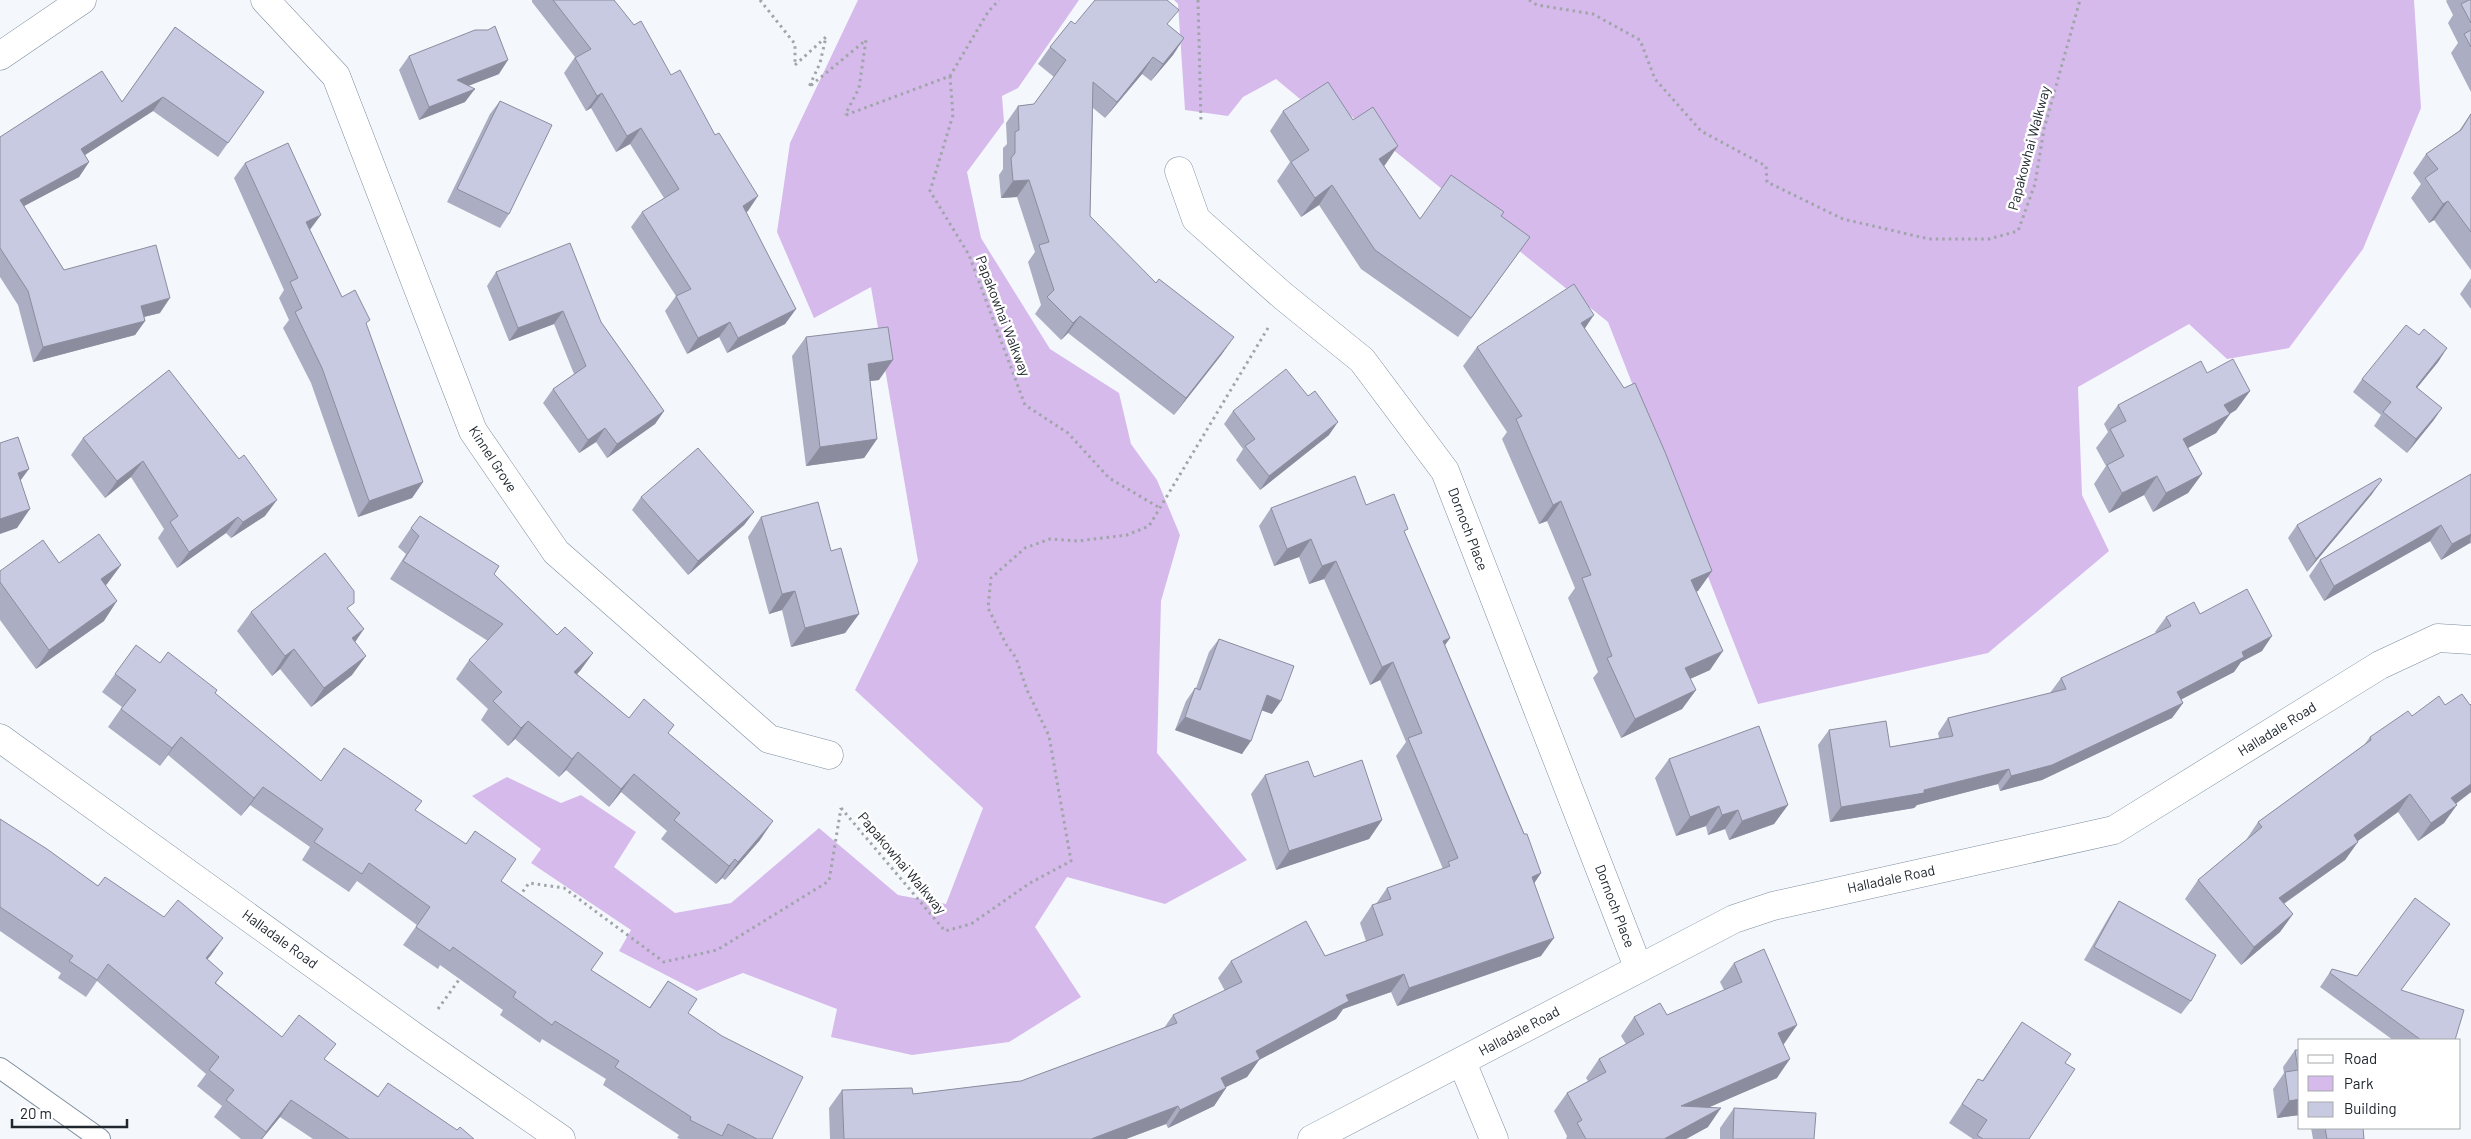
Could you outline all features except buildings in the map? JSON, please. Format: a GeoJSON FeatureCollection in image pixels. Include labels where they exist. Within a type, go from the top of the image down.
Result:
{"type":"FeatureCollection","features":[{"type":"Feature","properties":{"kind":"street"},"geometry":{"type":"LineString","coordinates":[[0,56],[82,0]]}},
{"type":"Feature","properties":{"kind":"street","name":"Kinnel Grove"},"geometry":{"type":"LineString","coordinates":[[265,0],[336,76],[473,431],[556,552],[768,739],[829,756]]}},
{"type":"Feature","properties":{"kind":"street","name":"Dornoch Place"},"geometry":{"type":"LineString","coordinates":[[1179,171],[1196,219],[1283,296],[1362,360],[1445,471],[1638,967]]}},
{"type":"Feature","properties":{"kind":"street","name":"Halladale Road"},"geometry":{"type":"LineString","coordinates":[[1312,1139],[1462,1062],[1638,967],[1734,919],[1773,906],[2114,830],[2380,665],[2438,638],[2471,640]]}},
{"type":"Feature","properties":{"kind":"street","name":"Halladale Road"},"geometry":{"type":"LineString","coordinates":[[0,738],[416,1038],[561,1139]]}},
{"type":"Feature","properties":{"kind":"street"},"geometry":{"type":"LineString","coordinates":[[1462,1062],[1494,1139]]}},
{"type":"Feature","properties":{"kind":"lane"},"geometry":{"type":"LineString","coordinates":[[0,1068],[100,1139]]}},
{"type":"Feature","properties":{"kind":"path"},"geometry":{"type":"LineString","coordinates":[[760,0],[795,44],[795,65],[826,37],[820,63],[809,87],[866,40],[859,88],[845,115],[950,76],[988,12],[999,0]]}},
{"type":"Feature","properties":{"kind":"path"},"geometry":{"type":"LineString","coordinates":[[1198,0],[1200,122]]}},
{"type":"Feature","properties":{"kind":"path","name":"Papakowhai Walkway"},"geometry":{"type":"LineString","coordinates":[[1529,0],[1537,5],[1593,14],[1640,40],[1655,80],[1701,130],[1766,166],[1767,182],[1843,219],[1929,238],[1989,238],[2018,231],[2035,184],[2044,129],[2080,0]]}},
{"type":"Feature","properties":{"kind":"path","name":"Papakowhai Walkway"},"geometry":{"type":"LineString","coordinates":[[950,76],[953,115],[930,191],[969,255],[1025,405],[1068,433],[1109,478],[1160,508]]}},
{"type":"Feature","properties":{"kind":"path","name":"Papakowhai Walkway"},"geometry":{"type":"LineString","coordinates":[[516,902],[529,883],[564,888],[664,962],[717,950],[829,881],[841,808],[945,930],[972,924],[1030,883],[1070,861],[1049,736],[1027,690],[1016,658],[1006,644],[988,608],[991,578],[1025,548],[1050,540],[1078,541],[1127,535],[1149,526],[1272,321]]}},
{"type":"Feature","properties":{"kind":"path"},"geometry":{"type":"LineString","coordinates":[[438,1009],[466,971]]}},
{"type":"Feature","properties":{"kind":"green space"},"geometry":{"type":"Polygon","coordinates":[[[858,0],[1079,0],[1018,88],[1002,96],[1004,122],[967,172],[981,238],[1050,349],[1119,393],[1131,444],[1157,480],[1180,535],[1161,601],[1157,753],[1247,860],[1165,904],[1067,877],[1035,927],[1081,997],[1009,1042],[912,1055],[831,1037],[837,1009],[743,973],[697,991],[619,951],[631,930],[531,863],[541,849],[472,796],[507,777],[561,803],[581,795],[636,832],[614,867],[675,913],[731,903],[819,828],[898,895],[946,904],[983,808],[855,690],[918,561],[871,287],[814,318],[777,232],[790,143],[858,0]]]}},
{"type":"Feature","properties":{"kind":"green space"},"geometry":{"type":"Polygon","coordinates":[[[1174,0],[2414,0],[2421,108],[2363,249],[2289,348],[2227,359],[2189,324],[2078,387],[2082,495],[2109,551],[1988,653],[1758,704],[1608,322],[1321,92],[1300,99],[1276,79],[1243,97],[1228,116],[1185,110],[1178,4],[1174,0]]]}}]}
